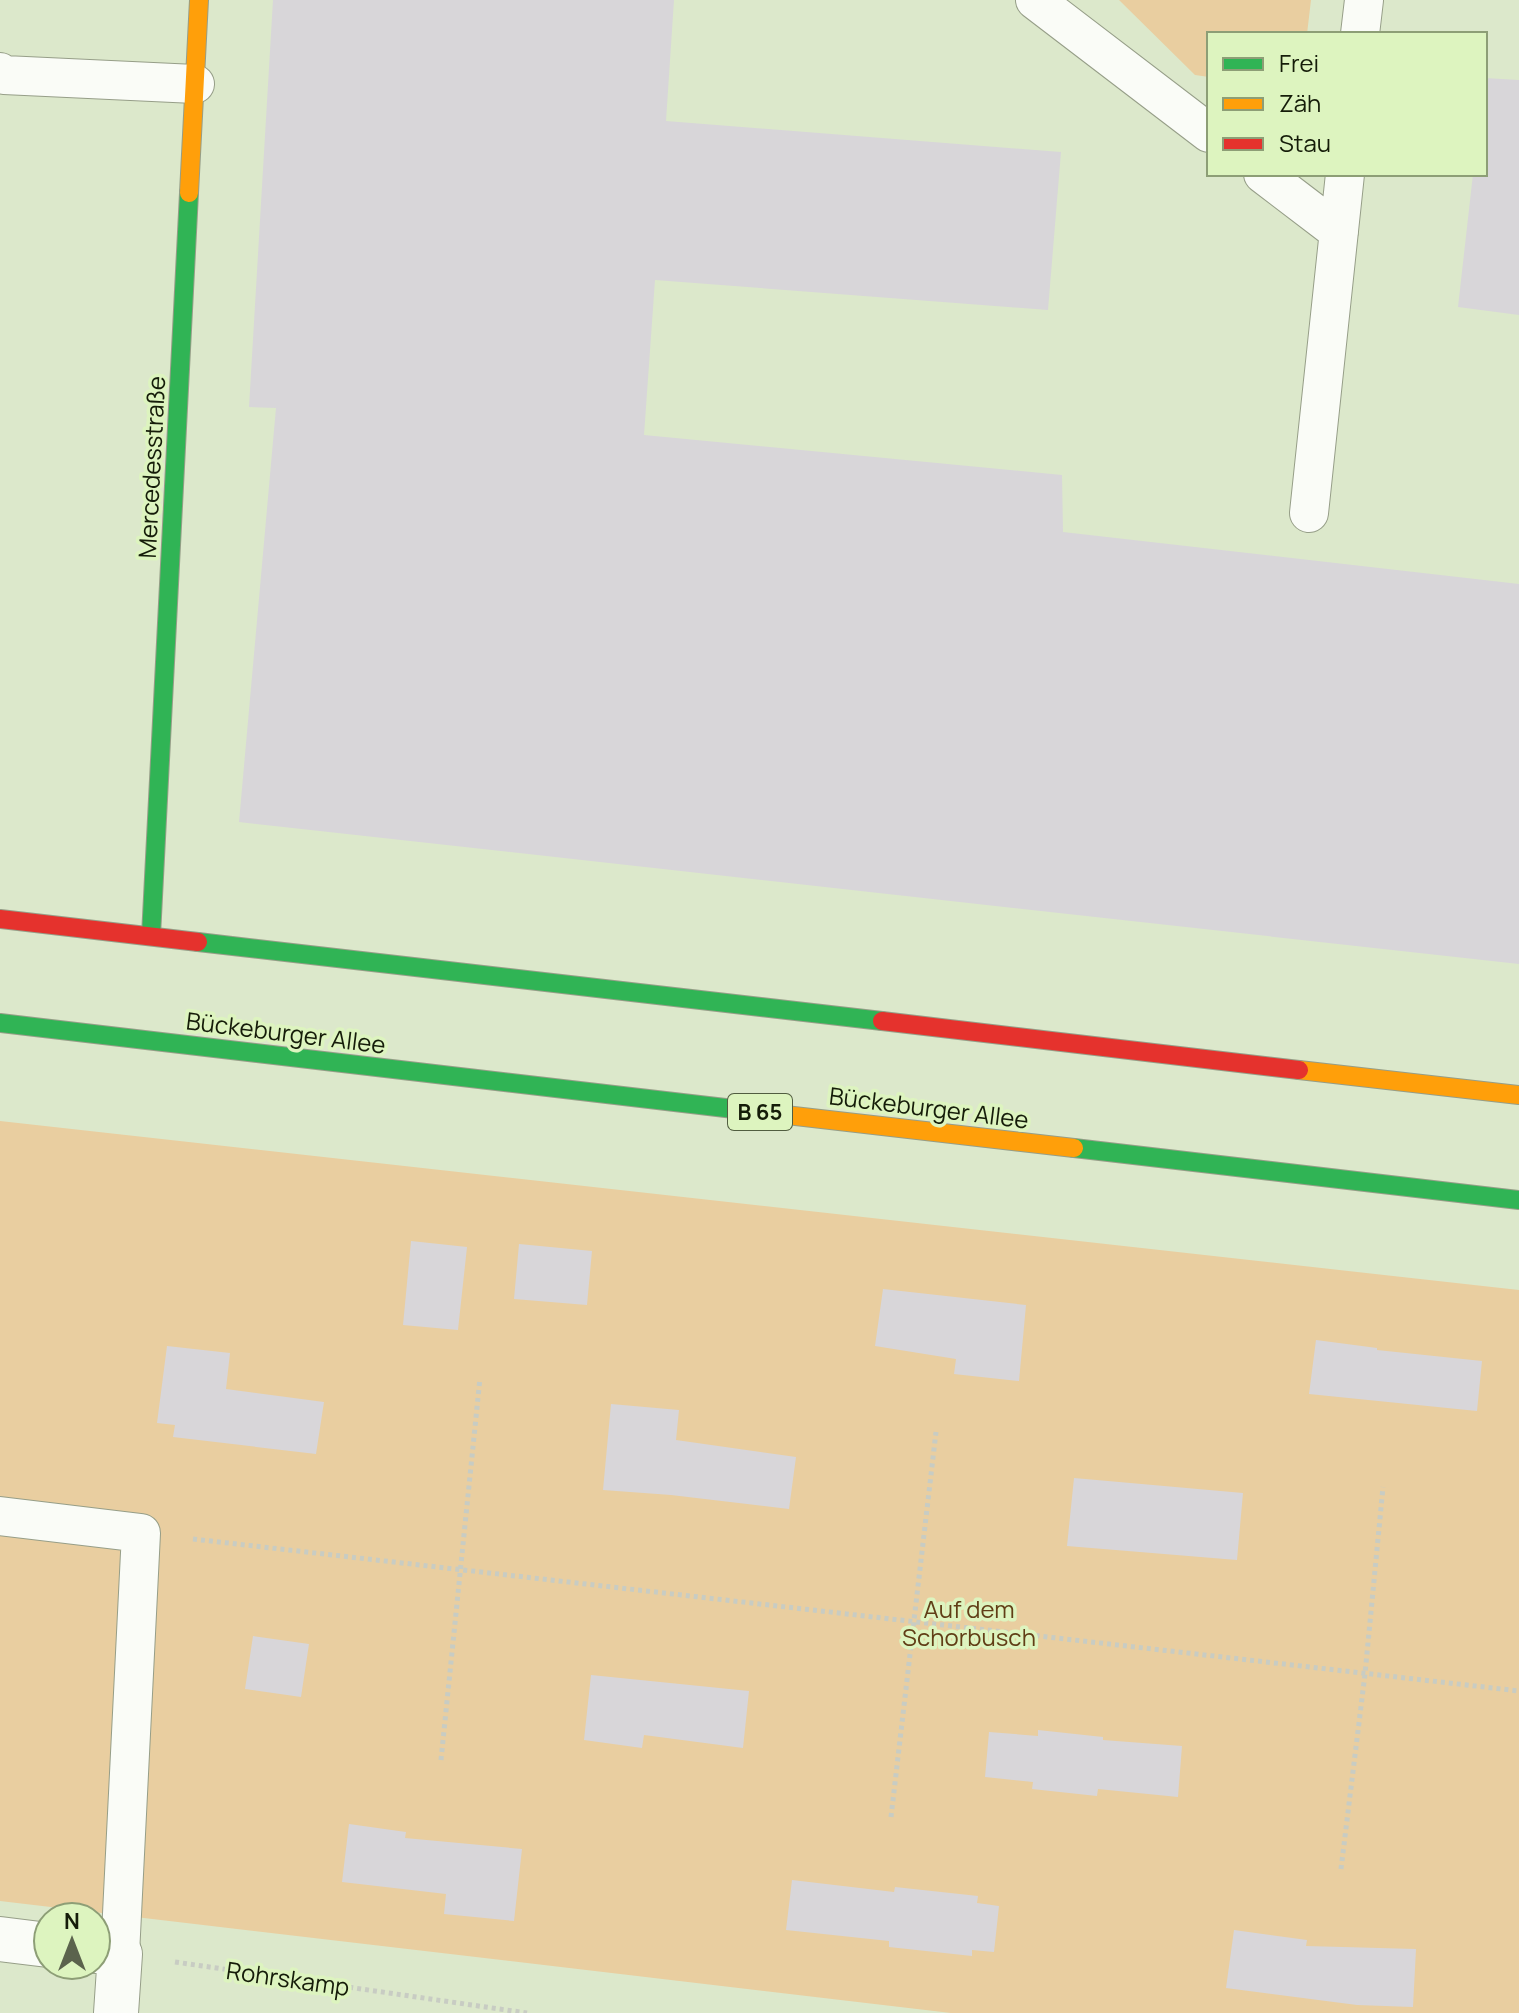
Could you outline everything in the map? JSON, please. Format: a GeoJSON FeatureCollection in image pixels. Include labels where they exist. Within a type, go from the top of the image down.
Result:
{"type":"FeatureCollection","features":[{"type":"Feature","properties":{"kind":"main road","name":"Mercedesstraße"},"geometry":{"type":"LineString","coordinates":[[151,936],[199,0]]}},
{"type":"Feature","properties":{"kind":"main road"},"geometry":{"type":"LineString","coordinates":[[0,919],[1519,1095]]}},
{"type":"Feature","properties":{"kind":"main road","name":"Bückeburger Allee"},"geometry":{"type":"LineString","coordinates":[[0,1023],[1519,1200]]}},
{"type":"Feature","properties":{"kind":"street"},"geometry":{"type":"LineString","coordinates":[[0,1939],[32,1943]]}},
{"type":"Feature","properties":{"kind":"street"},"geometry":{"type":"LineString","coordinates":[[112,1981],[116,2013]]}},
{"type":"Feature","properties":{"kind":"lane"},"geometry":{"type":"LineString","coordinates":[[1035,0],[1207,131]]}},
{"type":"Feature","properties":{"kind":"lane"},"geometry":{"type":"LineString","coordinates":[[1360,32],[1364,0]]}},
{"type":"Feature","properties":{"kind":"lane"},"geometry":{"type":"LineString","coordinates":[[0,72],[4,75],[195,84]]}},
{"type":"Feature","properties":{"kind":"lane"},"geometry":{"type":"LineString","coordinates":[[1266,176],[1339,232]]}},
{"type":"Feature","properties":{"kind":"lane"},"geometry":{"type":"LineString","coordinates":[[1309,513],[1345,176]]}},
{"type":"Feature","properties":{"kind":"lane"},"geometry":{"type":"LineString","coordinates":[[0,1516],[141,1533],[112,1901]]}},
{"type":"Feature","properties":{"kind":"path"},"geometry":{"type":"LineString","coordinates":[[441,1760],[480,1378]]}},
{"type":"Feature","properties":{"kind":"path"},"geometry":{"type":"LineString","coordinates":[[891,1817],[936,1432]]}},
{"type":"Feature","properties":{"kind":"path"},"geometry":{"type":"LineString","coordinates":[[1341,1869],[1365,1674],[1383,1487]]}},
{"type":"Feature","properties":{"kind":"path"},"geometry":{"type":"LineString","coordinates":[[141,1533],[1519,1691]]}},
{"type":"Feature","properties":{"kind":"path","name":"Rohrskamp"},"geometry":{"type":"LineString","coordinates":[[112,1953],[527,2013]]}},
{"type":"Feature","properties":{"kind":"green space"},"geometry":{"type":"Polygon","coordinates":[[[1119,0],[1311,0],[1307,32],[1207,32],[1207,77],[1195,75],[1119,0]]]}},
{"type":"Feature","properties":{"kind":"green space","name":"Auf dem Schorbusch"},"geometry":{"type":"Polygon","coordinates":[[[0,1121],[1519,1290],[1519,2013],[951,2013],[112,1914],[112,1901],[32,1901],[32,1905],[0,1901],[0,1121]]]}},
{"type":"Feature","properties":{"kind":"building"},"geometry":{"type":"Polygon","coordinates":[[[273,0],[674,0],[666,121],[1061,152],[1048,310],[655,280],[644,435],[1062,475],[1063,532],[1519,584],[1519,964],[239,822],[276,408],[249,407],[273,0]]]}},
{"type":"Feature","properties":{"kind":"building"},"geometry":{"type":"Polygon","coordinates":[[[1487,78],[1519,80],[1519,315],[1458,307],[1473,176],[1487,176],[1487,78]]]}},
{"type":"Feature","properties":{"kind":"building"},"geometry":{"type":"Polygon","coordinates":[[[411,1241],[467,1247],[458,1330],[403,1325],[411,1241]]]}},
{"type":"Feature","properties":{"kind":"building"},"geometry":{"type":"Polygon","coordinates":[[[519,1244],[592,1251],[587,1305],[514,1299],[519,1244]]]}},
{"type":"Feature","properties":{"kind":"building"},"geometry":{"type":"Polygon","coordinates":[[[883,1289],[1026,1305],[1019,1381],[954,1374],[956,1359],[875,1346],[883,1289]]]}},
{"type":"Feature","properties":{"kind":"building"},"geometry":{"type":"Polygon","coordinates":[[[1316,1340],[1482,1361],[1477,1411],[1309,1394],[1316,1340]]]}},
{"type":"Feature","properties":{"kind":"building"},"geometry":{"type":"Polygon","coordinates":[[[167,1346],[230,1353],[226,1389],[324,1402],[316,1454],[173,1437],[175,1425],[157,1423],[167,1346]]]}},
{"type":"Feature","properties":{"kind":"building"},"geometry":{"type":"Polygon","coordinates":[[[611,1404],[679,1410],[676,1440],[796,1457],[789,1509],[603,1490],[611,1404]]]}},
{"type":"Feature","properties":{"kind":"building"},"geometry":{"type":"Polygon","coordinates":[[[1074,1478],[1243,1493],[1237,1560],[1067,1546],[1074,1478]]]}},
{"type":"Feature","properties":{"kind":"building"},"geometry":{"type":"Polygon","coordinates":[[[253,1636],[309,1644],[301,1697],[245,1689],[253,1636]]]}},
{"type":"Feature","properties":{"kind":"building"},"geometry":{"type":"Polygon","coordinates":[[[591,1675],[749,1691],[743,1748],[644,1735],[642,1748],[584,1740],[591,1675]]]}},
{"type":"Feature","properties":{"kind":"building"},"geometry":{"type":"Polygon","coordinates":[[[1038,1730],[1103,1737],[1103,1740],[1182,1746],[1178,1797],[1098,1789],[1097,1796],[1032,1789],[1033,1782],[985,1777],[989,1732],[1038,1736],[1038,1730]]]}},
{"type":"Feature","properties":{"kind":"building"},"geometry":{"type":"Polygon","coordinates":[[[349,1824],[406,1832],[405,1838],[522,1849],[514,1921],[444,1914],[446,1894],[342,1882],[349,1824]]]}},
{"type":"Feature","properties":{"kind":"building"},"geometry":{"type":"Polygon","coordinates":[[[792,1880],[894,1892],[895,1887],[978,1896],[977,1903],[999,1906],[994,1952],[972,1950],[972,1956],[889,1947],[889,1941],[786,1930],[792,1880]]]}},
{"type":"Feature","properties":{"kind":"building"},"geometry":{"type":"Polygon","coordinates":[[[1234,1930],[1307,1940],[1306,1946],[1416,1949],[1413,2007],[1357,2005],[1226,1988],[1234,1930]]]}},
{"type":"Feature","properties":{"kind":"traffic: fast"},"geometry":{"type":"LineString","coordinates":[[151,936],[189,193]]}},
{"type":"Feature","properties":{"kind":"traffic: fast"},"geometry":{"type":"LineString","coordinates":[[198,942],[882,1021]]}},
{"type":"Feature","properties":{"kind":"traffic: fast"},"geometry":{"type":"LineString","coordinates":[[0,1023],[751,1111]]}},
{"type":"Feature","properties":{"kind":"traffic: fast"},"geometry":{"type":"LineString","coordinates":[[1074,1148],[1519,1200]]}},
{"type":"Feature","properties":{"kind":"traffic: slow"},"geometry":{"type":"LineString","coordinates":[[189,193],[199,0]]}},
{"type":"Feature","properties":{"kind":"traffic: slow"},"geometry":{"type":"LineString","coordinates":[[1299,1070],[1519,1095]]}},
{"type":"Feature","properties":{"kind":"traffic: slow"},"geometry":{"type":"LineString","coordinates":[[751,1111],[1074,1148]]}},
{"type":"Feature","properties":{"kind":"traffic: jam"},"geometry":{"type":"LineString","coordinates":[[0,919],[198,942]]}},
{"type":"Feature","properties":{"kind":"traffic: jam"},"geometry":{"type":"LineString","coordinates":[[882,1021],[1299,1070]]}}]}
